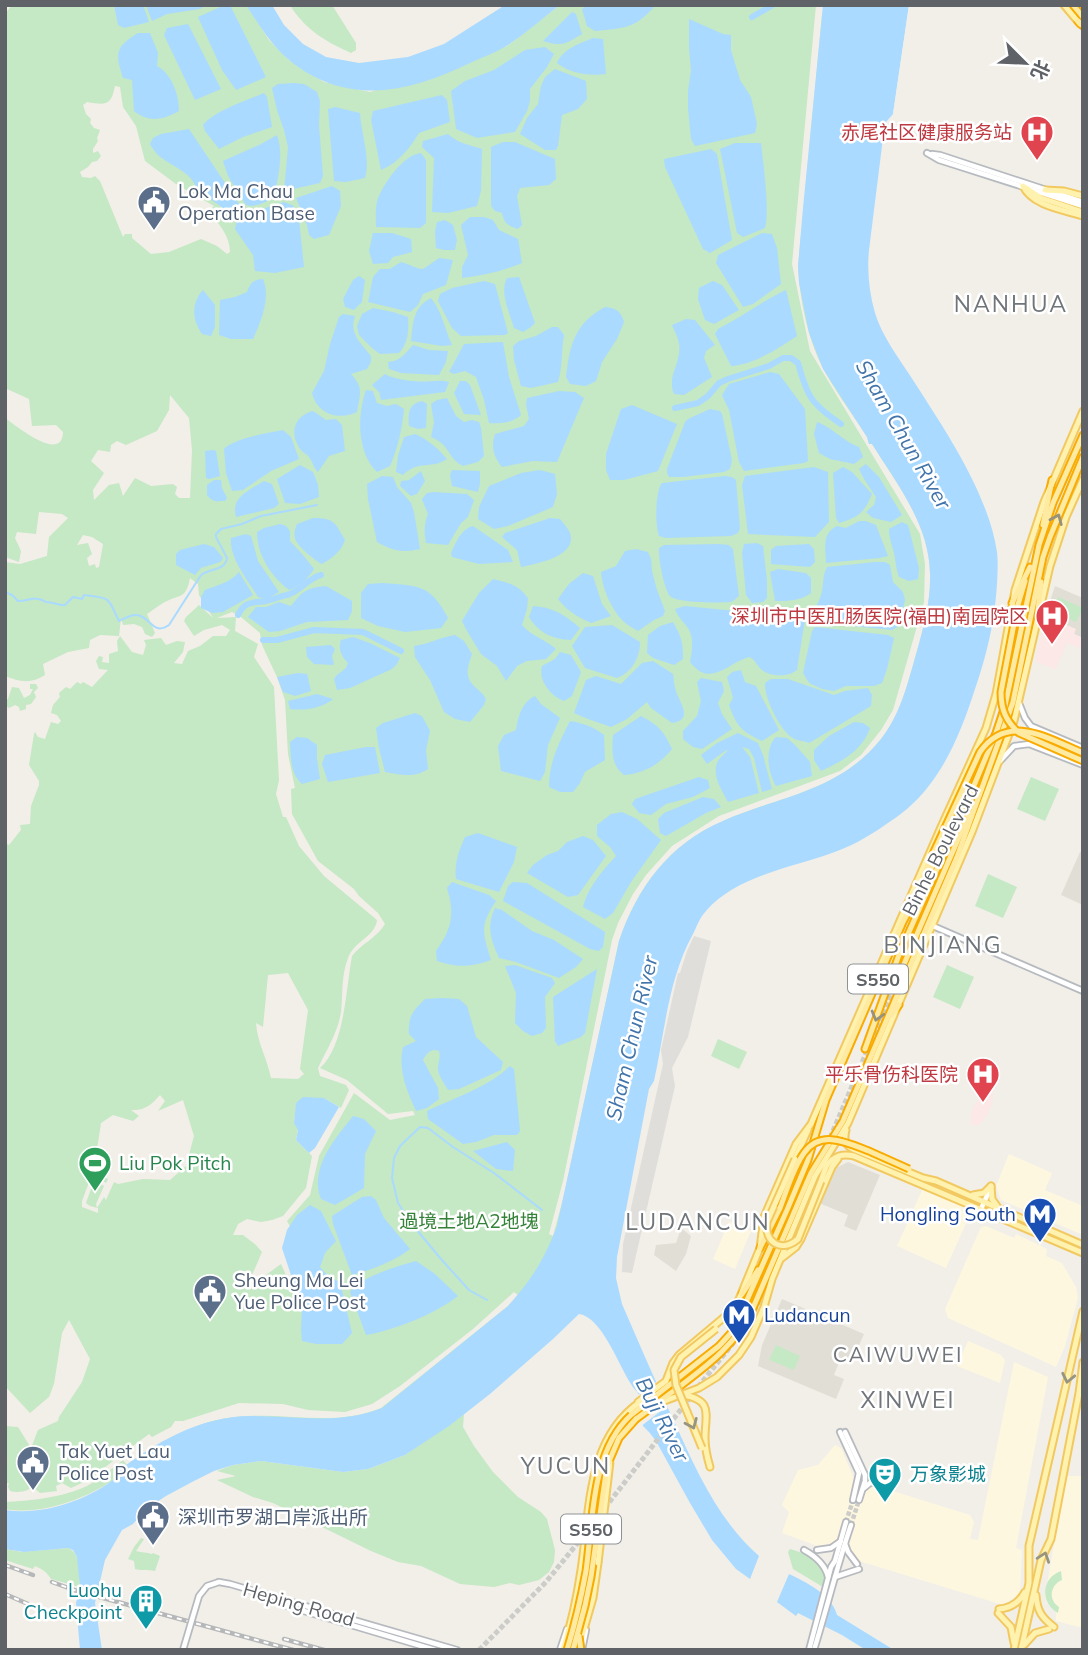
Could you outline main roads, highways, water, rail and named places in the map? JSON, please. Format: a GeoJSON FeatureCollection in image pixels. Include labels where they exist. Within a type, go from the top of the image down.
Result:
{"type":"FeatureCollection","features":[{"type":"Feature","properties":{"kind":"highway"},"geometry":{"type":"LineString","coordinates":[[1073,5],[1082,23]]}},
{"type":"Feature","properties":{"kind":"highway","name":"Binhe Boulevard"},"geometry":{"type":"LineString","coordinates":[[669,1388],[711,1354],[731,1333],[744,1308],[808,1160],[826,1100],[903,922],[955,817],[970,795],[1000,723],[1039,545],[1083,435]]}},
{"type":"Feature","properties":{"kind":"highway","name":"Binhe Boulevard"},"geometry":{"type":"LineString","coordinates":[[669,1388],[718,1357],[742,1329],[811,1173],[843,1121],[957,857],[1004,730],[1013,702],[1043,557],[1083,457]]}},
{"type":"Feature","properties":{"kind":"highway"},"geometry":{"type":"LineString","coordinates":[[1039,545],[1052,480]]}},
{"type":"Feature","properties":{"kind":"highway"},"geometry":{"type":"LineString","coordinates":[[1036,555],[1014,605],[1001,703],[1009,723],[1019,733],[1083,763]]}},
{"type":"Feature","properties":{"kind":"highway"},"geometry":{"type":"LineString","coordinates":[[1038,610],[1043,557]]}},
{"type":"Feature","properties":{"kind":"highway"},"geometry":{"type":"LineString","coordinates":[[903,922],[984,746],[1005,732],[1026,731],[1083,751]]}},
{"type":"Feature","properties":{"kind":"highway"},"geometry":{"type":"LineString","coordinates":[[898,978],[982,788]]}},
{"type":"Feature","properties":{"kind":"highway"},"geometry":{"type":"LineString","coordinates":[[865,1049],[900,952],[970,795]]}},
{"type":"Feature","properties":{"kind":"highway"},"geometry":{"type":"LineString","coordinates":[[919,958],[923,936]]}},
{"type":"Feature","properties":{"kind":"highway"},"geometry":{"type":"LineString","coordinates":[[886,1023],[899,1005]]}},
{"type":"Feature","properties":{"kind":"highway"},"geometry":{"type":"LineString","coordinates":[[767,1254],[779,1208],[802,1156],[811,1145],[833,1139],[846,1142],[909,1169]]}},
{"type":"Feature","properties":{"kind":"highway"},"geometry":{"type":"LineString","coordinates":[[760,1248],[775,1219]]}},
{"type":"Feature","properties":{"kind":"highway"},"geometry":{"type":"LineString","coordinates":[[742,1294],[764,1262]]}},
{"type":"Feature","properties":{"kind":"highway","name":"S550"},"geometry":{"type":"LineString","coordinates":[[566,1650],[581,1621],[591,1577],[605,1475],[613,1449],[634,1417],[658,1403],[669,1388]]}},
{"type":"Feature","properties":{"kind":"highway","name":"S550"},"geometry":{"type":"LineString","coordinates":[[566,1650],[582,1596],[601,1463],[614,1435],[669,1388]]}},
{"type":"Feature","properties":{"kind":"highway"},"geometry":{"type":"LineString","coordinates":[[581,1621],[581,1650]]}},
{"type":"Feature","properties":{"kind":"main road"},"geometry":{"type":"LineString","coordinates":[[1064,5],[1082,23]]}},
{"type":"Feature","properties":{"kind":"main road"},"geometry":{"type":"LineString","coordinates":[[927,153],[940,155],[1083,204],[1072,203],[939,160],[927,153]]}},
{"type":"Feature","properties":{"kind":"main road"},"geometry":{"type":"LineString","coordinates":[[1023,186],[1041,198],[1083,214]]}},
{"type":"Feature","properties":{"kind":"main road"},"geometry":{"type":"LineString","coordinates":[[1045,190],[1083,196]]}},
{"type":"Feature","properties":{"kind":"main road"},"geometry":{"type":"LineString","coordinates":[[838,1139],[798,1239],[786,1245],[774,1242],[767,1233],[767,1222],[986,728],[996,694],[1014,605],[1044,502],[1083,411]]}},
{"type":"Feature","properties":{"kind":"main road"},"geometry":{"type":"LineString","coordinates":[[936,1181],[849,1147],[844,1136],[961,860],[1014,721],[1038,610],[1056,544],[1083,479]]}},
{"type":"Feature","properties":{"kind":"main road"},"geometry":{"type":"LineString","coordinates":[[1019,703],[1028,722],[1083,751]]}},
{"type":"Feature","properties":{"kind":"main road"},"geometry":{"type":"LineString","coordinates":[[1034,745],[1029,741],[1028,735],[1039,730]]}},
{"type":"Feature","properties":{"kind":"main road"},"geometry":{"type":"LineString","coordinates":[[997,766],[1014,746],[1024,744],[1034,745],[1083,763]]}},
{"type":"Feature","properties":{"kind":"main road"},"geometry":{"type":"LineString","coordinates":[[933,926],[1083,991]]}},
{"type":"Feature","properties":{"kind":"main road"},"geometry":{"type":"LineString","coordinates":[[566,1650],[597,1462],[604,1445],[616,1425],[638,1402],[669,1388],[699,1388],[725,1371],[739,1355],[751,1337],[764,1307],[815,1176],[848,1123]]}},
{"type":"Feature","properties":{"kind":"main road"},"geometry":{"type":"LineString","coordinates":[[669,1388],[682,1395],[701,1401],[705,1407],[708,1417],[705,1444],[709,1467],[702,1448],[676,1385],[674,1370],[681,1357],[732,1314],[760,1248],[764,1217],[796,1144],[811,1124]]}},
{"type":"Feature","properties":{"kind":"main road"},"geometry":{"type":"LineString","coordinates":[[796,1144],[803,1141]]}},
{"type":"Feature","properties":{"kind":"main road"},"geometry":{"type":"LineString","coordinates":[[779,1264],[802,1239],[832,1167],[845,1155]]}},
{"type":"Feature","properties":{"kind":"main road"},"geometry":{"type":"LineString","coordinates":[[826,1166],[837,1156],[856,1156],[1083,1254]]}},
{"type":"Feature","properties":{"kind":"main road"},"geometry":{"type":"LineString","coordinates":[[909,1169],[1083,1245]]}},
{"type":"Feature","properties":{"kind":"main road"},"geometry":{"type":"LineString","coordinates":[[970,1195],[981,1194],[991,1186]]}},
{"type":"Feature","properties":{"kind":"main road"},"geometry":{"type":"LineString","coordinates":[[981,1209],[991,1186]]}},
{"type":"Feature","properties":{"kind":"main road"},"geometry":{"type":"LineString","coordinates":[[991,1186],[992,1199],[998,1207]]}},
{"type":"Feature","properties":{"kind":"main road"},"geometry":{"type":"LineString","coordinates":[[669,1388],[675,1360],[679,1355],[729,1314],[737,1304]]}},
{"type":"Feature","properties":{"kind":"main road"},"geometry":{"type":"LineString","coordinates":[[1018,1648],[1029,1583],[1030,1546],[1083,1311]]}},
{"type":"Feature","properties":{"kind":"main road"},"geometry":{"type":"LineString","coordinates":[[1018,1648],[1041,1560],[1051,1539],[1083,1362]]}},
{"type":"Feature","properties":{"kind":"main road"},"geometry":{"type":"LineString","coordinates":[[843,1432],[864,1473],[865,1479],[858,1498],[859,1472],[843,1432]]}},
{"type":"Feature","properties":{"kind":"main road"},"geometry":{"type":"LineString","coordinates":[[581,1650],[595,1585],[613,1449]]}},
{"type":"Feature","properties":{"kind":"main road"},"geometry":{"type":"LineString","coordinates":[[858,1498],[866,1485],[877,1483]]}},
{"type":"Feature","properties":{"kind":"main road"},"geometry":{"type":"LineString","coordinates":[[809,1650],[849,1523]]}},
{"type":"Feature","properties":{"kind":"main road"},"geometry":{"type":"LineString","coordinates":[[817,1550],[833,1548],[843,1542]]}},
{"type":"Feature","properties":{"kind":"main road"},"geometry":{"type":"LineString","coordinates":[[831,1578],[858,1567],[843,1542]]}},
{"type":"Feature","properties":{"kind":"main road"},"geometry":{"type":"LineString","coordinates":[[804,1550],[818,1560],[831,1578]]}},
{"type":"Feature","properties":{"kind":"main road","name":"Heping Road"},"geometry":{"type":"LineString","coordinates":[[183,1650],[195,1606],[203,1589],[219,1582],[457,1650]]}},
{"type":"Feature","properties":{"kind":"main road"},"geometry":{"type":"LineString","coordinates":[[1018,1648],[1010,1627],[998,1611],[1017,1602],[1029,1583]]}},
{"type":"Feature","properties":{"kind":"main road"},"geometry":{"type":"LineString","coordinates":[[1018,1648],[1035,1633],[1052,1628],[1040,1615],[1035,1590]]}},
{"type":"Feature","properties":{"kind":"main road","name":"Heping Road"},"geometry":{"type":"LineString","coordinates":[[280,1604],[435,1650]]}},
{"type":"Feature","properties":{"kind":"main road"},"geometry":{"type":"LineString","coordinates":[[581,1650],[589,1613]]}},
{"type":"Feature","properties":{"kind":"main road"},"geometry":{"type":"LineString","coordinates":[[566,1650],[569,1625]]}},
{"type":"Feature","properties":{"kind":"main road"},"geometry":{"type":"LineString","coordinates":[[814,1650],[818,1625]]}},
{"type":"Feature","properties":{"kind":"main road"},"geometry":{"type":"LineString","coordinates":[[568,1634],[571,1630],[576,1630],[582,1638]]}},
{"type":"Feature","properties":{"kind":"water"},"geometry":{"type":"Polygon","coordinates":[[[114,5],[143,5],[149,22],[124,28],[118,25],[114,5]]]}},
{"type":"Feature","properties":{"kind":"water"},"geometry":{"type":"Polygon","coordinates":[[[146,5],[206,5],[200,9],[167,14],[152,21],[146,5]]]}},
{"type":"Feature","properties":{"kind":"water"},"geometry":{"type":"Polygon","coordinates":[[[230,5],[266,77],[236,90],[222,70],[198,17],[230,5]]]}},
{"type":"Feature","properties":{"kind":"water"},"geometry":{"type":"Polygon","coordinates":[[[246,5],[272,5],[284,25],[303,44],[326,57],[359,63],[408,57],[444,44],[505,5],[560,5],[504,48],[447,73],[401,88],[355,90],[333,85],[311,75],[289,60],[266,34],[246,5]]]}},
{"type":"Feature","properties":{"kind":"water"},"geometry":{"type":"Polygon","coordinates":[[[588,5],[655,6],[641,19],[628,26],[595,31],[587,26],[582,9],[588,5]]]}},
{"type":"Feature","properties":{"kind":"water"},"geometry":{"type":"Polygon","coordinates":[[[823,5],[909,5],[893,114],[886,122],[884,130],[869,250],[870,289],[875,313],[886,338],[950,439],[974,483],[992,529],[997,552],[997,576],[991,629],[969,708],[956,740],[930,784],[904,811],[859,841],[829,854],[763,875],[718,899],[704,913],[685,951],[668,1006],[654,1081],[649,1089],[617,1257],[616,1278],[622,1304],[700,1476],[732,1527],[759,1556],[750,1579],[736,1569],[712,1540],[656,1441],[643,1426],[638,1393],[609,1343],[595,1324],[579,1314],[490,1394],[405,1455],[368,1469],[343,1472],[261,1461],[233,1465],[192,1482],[146,1509],[133,1524],[122,1530],[105,1560],[95,1603],[102,1650],[80,1650],[76,1603],[80,1587],[77,1557],[73,1550],[68,1548],[24,1552],[5,1549],[5,1510],[35,1511],[80,1499],[106,1485],[118,1476],[116,1473],[163,1441],[180,1432],[216,1420],[253,1416],[334,1418],[382,1408],[508,1306],[537,1269],[557,1226],[619,941],[635,903],[646,886],[671,855],[704,831],[744,812],[808,790],[847,770],[881,739],[899,708],[922,632],[929,593],[930,573],[924,538],[901,489],[872,444],[869,444],[823,369],[809,333],[799,283],[803,208],[823,5]]]}},
{"type":"Feature","properties":{"kind":"water"},"geometry":{"type":"Polygon","coordinates":[[[572,12],[576,14],[582,34],[564,44],[543,41],[572,12]]]}},
{"type":"Feature","properties":{"kind":"water"},"geometry":{"type":"Polygon","coordinates":[[[689,19],[731,35],[731,50],[740,80],[751,97],[757,124],[755,133],[695,146],[691,139],[688,108],[691,70],[689,19]]]}},
{"type":"Feature","properties":{"kind":"water"},"geometry":{"type":"Polygon","coordinates":[[[188,24],[221,89],[195,100],[164,35],[167,28],[188,24]]]}},
{"type":"Feature","properties":{"kind":"water"},"geometry":{"type":"Polygon","coordinates":[[[138,33],[150,33],[158,53],[157,66],[171,80],[178,98],[179,111],[151,119],[134,111],[132,80],[123,78],[118,56],[125,42],[138,33]]]}},
{"type":"Feature","properties":{"kind":"water"},"geometry":{"type":"Polygon","coordinates":[[[593,38],[603,39],[606,74],[580,73],[557,63],[568,50],[593,38]]]}},
{"type":"Feature","properties":{"kind":"water"},"geometry":{"type":"Polygon","coordinates":[[[545,47],[554,54],[530,89],[527,111],[515,132],[477,138],[456,129],[451,91],[465,81],[494,70],[525,50],[545,47]]]}},
{"type":"Feature","properties":{"kind":"water"},"geometry":{"type":"Polygon","coordinates":[[[555,69],[586,81],[587,99],[578,109],[562,115],[558,146],[556,150],[545,150],[520,134],[527,118],[538,104],[545,77],[555,69]]]}},
{"type":"Feature","properties":{"kind":"water"},"geometry":{"type":"Polygon","coordinates":[[[278,84],[304,84],[317,92],[320,101],[323,176],[320,183],[284,191],[288,147],[272,88],[278,84]]]}},
{"type":"Feature","properties":{"kind":"water"},"geometry":{"type":"Polygon","coordinates":[[[264,93],[272,127],[219,149],[203,125],[223,110],[264,93]]]}},
{"type":"Feature","properties":{"kind":"water"},"geometry":{"type":"Polygon","coordinates":[[[442,95],[447,100],[450,122],[419,133],[403,154],[381,170],[371,120],[373,111],[442,95]]]}},
{"type":"Feature","properties":{"kind":"water"},"geometry":{"type":"Polygon","coordinates":[[[335,107],[360,113],[366,155],[365,178],[346,182],[334,181],[328,109],[335,107]]]}},
{"type":"Feature","properties":{"kind":"water"},"geometry":{"type":"Polygon","coordinates":[[[189,129],[239,204],[232,217],[197,192],[192,179],[157,154],[150,144],[153,138],[161,134],[189,129]]]}},
{"type":"Feature","properties":{"kind":"water"},"geometry":{"type":"Polygon","coordinates":[[[448,134],[460,142],[482,149],[481,191],[477,206],[448,213],[432,212],[434,158],[422,147],[423,141],[448,134]]]}},
{"type":"Feature","properties":{"kind":"water"},"geometry":{"type":"Polygon","coordinates":[[[277,135],[280,158],[274,197],[257,205],[246,205],[228,176],[223,161],[277,135]]]}},
{"type":"Feature","properties":{"kind":"water"},"geometry":{"type":"Polygon","coordinates":[[[503,142],[515,142],[555,159],[556,179],[549,185],[520,188],[517,196],[522,225],[518,229],[507,224],[502,213],[491,206],[491,147],[503,142]]]}},
{"type":"Feature","properties":{"kind":"water"},"geometry":{"type":"Polygon","coordinates":[[[735,143],[761,143],[766,187],[765,228],[743,237],[737,233],[720,149],[735,143]]]}},
{"type":"Feature","properties":{"kind":"water"},"geometry":{"type":"Polygon","coordinates":[[[711,149],[717,154],[732,240],[710,253],[703,249],[665,167],[664,159],[711,149]]]}},
{"type":"Feature","properties":{"kind":"water"},"geometry":{"type":"Polygon","coordinates":[[[421,153],[426,160],[426,223],[420,228],[376,227],[377,201],[385,184],[401,164],[421,153]]]}},
{"type":"Feature","properties":{"kind":"water"},"geometry":{"type":"Polygon","coordinates":[[[332,186],[340,191],[341,206],[329,235],[314,239],[309,235],[296,198],[332,186]]]}},
{"type":"Feature","properties":{"kind":"water"},"geometry":{"type":"Polygon","coordinates":[[[284,202],[294,206],[299,220],[304,267],[275,273],[255,271],[253,255],[235,229],[237,220],[284,202]]]}},
{"type":"Feature","properties":{"kind":"water"},"geometry":{"type":"Polygon","coordinates":[[[470,217],[493,220],[499,230],[518,239],[522,263],[493,273],[462,278],[462,267],[468,255],[461,225],[470,217]]]}},
{"type":"Feature","properties":{"kind":"water"},"geometry":{"type":"Polygon","coordinates":[[[445,220],[453,225],[457,240],[455,250],[436,248],[437,222],[445,220]]]}},
{"type":"Feature","properties":{"kind":"water"},"geometry":{"type":"Polygon","coordinates":[[[373,233],[392,233],[411,239],[412,252],[393,257],[388,263],[373,264],[369,251],[373,233]]]}},
{"type":"Feature","properties":{"kind":"water"},"geometry":{"type":"Polygon","coordinates":[[[762,233],[772,234],[777,248],[781,284],[753,304],[743,307],[716,263],[718,255],[762,233]]]}},
{"type":"Feature","properties":{"kind":"water"},"geometry":{"type":"Polygon","coordinates":[[[439,258],[453,260],[446,285],[423,294],[418,305],[410,312],[368,302],[373,277],[380,269],[390,269],[401,262],[421,269],[439,258]]]}},
{"type":"Feature","properties":{"kind":"water"},"geometry":{"type":"Polygon","coordinates":[[[359,276],[365,280],[362,302],[354,310],[345,307],[343,299],[353,280],[359,276]]]}},
{"type":"Feature","properties":{"kind":"water"},"geometry":{"type":"Polygon","coordinates":[[[519,277],[535,323],[523,332],[514,328],[504,290],[507,278],[519,277]]]}},
{"type":"Feature","properties":{"kind":"water"},"geometry":{"type":"Polygon","coordinates":[[[263,279],[265,302],[253,339],[231,339],[219,335],[220,300],[247,292],[252,282],[263,279]]]}},
{"type":"Feature","properties":{"kind":"water"},"geometry":{"type":"Polygon","coordinates":[[[484,281],[495,284],[508,333],[461,336],[452,328],[438,301],[440,294],[452,288],[484,281]]]}},
{"type":"Feature","properties":{"kind":"water"},"geometry":{"type":"Polygon","coordinates":[[[713,281],[722,285],[739,310],[714,324],[705,320],[698,299],[699,288],[713,281]]]}},
{"type":"Feature","properties":{"kind":"water"},"geometry":{"type":"Polygon","coordinates":[[[203,290],[215,305],[215,327],[211,336],[202,334],[196,323],[196,300],[203,290]]]}},
{"type":"Feature","properties":{"kind":"water"},"geometry":{"type":"Polygon","coordinates":[[[786,290],[797,336],[757,359],[731,366],[715,334],[718,329],[786,290]]]}},
{"type":"Feature","properties":{"kind":"water"},"geometry":{"type":"Polygon","coordinates":[[[431,298],[441,315],[452,345],[411,341],[417,311],[431,298]]]}},
{"type":"Feature","properties":{"kind":"water"},"geometry":{"type":"Polygon","coordinates":[[[605,307],[618,311],[623,318],[617,339],[602,362],[596,381],[586,386],[570,384],[566,377],[575,336],[586,321],[605,307]]]}},
{"type":"Feature","properties":{"kind":"water"},"geometry":{"type":"Polygon","coordinates":[[[373,308],[408,317],[407,336],[399,353],[380,354],[359,335],[357,326],[362,314],[373,308]]]}},
{"type":"Feature","properties":{"kind":"water"},"geometry":{"type":"Polygon","coordinates":[[[343,314],[355,316],[353,327],[371,356],[371,362],[367,369],[351,374],[359,387],[357,412],[343,416],[323,411],[312,393],[324,371],[339,317],[343,314]]]}},
{"type":"Feature","properties":{"kind":"water"},"geometry":{"type":"Polygon","coordinates":[[[686,319],[695,320],[715,345],[706,351],[704,358],[712,377],[684,395],[674,394],[672,388],[679,350],[672,325],[686,319]]]}},
{"type":"Feature","properties":{"kind":"water"},"geometry":{"type":"Polygon","coordinates":[[[552,327],[558,327],[564,335],[558,382],[531,388],[521,386],[513,346],[552,327]]]}},
{"type":"Feature","properties":{"kind":"water"},"geometry":{"type":"Polygon","coordinates":[[[503,342],[509,377],[521,415],[506,422],[489,423],[476,377],[465,371],[454,374],[449,372],[464,344],[503,342]]]}},
{"type":"Feature","properties":{"kind":"water"},"geometry":{"type":"Polygon","coordinates":[[[413,345],[429,350],[448,351],[439,375],[401,373],[389,369],[388,362],[399,359],[413,345]]]}},
{"type":"Feature","properties":{"kind":"water"},"geometry":{"type":"Polygon","coordinates":[[[770,372],[779,374],[805,409],[808,461],[744,471],[739,462],[729,410],[722,395],[729,384],[770,372]]]}},
{"type":"Feature","properties":{"kind":"water"},"geometry":{"type":"Polygon","coordinates":[[[385,374],[421,382],[449,382],[445,392],[381,400],[379,392],[372,385],[385,374]]]}},
{"type":"Feature","properties":{"kind":"water"},"geometry":{"type":"Polygon","coordinates":[[[460,381],[466,381],[470,385],[481,415],[464,414],[454,393],[460,381]]]}},
{"type":"Feature","properties":{"kind":"water"},"geometry":{"type":"Polygon","coordinates":[[[366,390],[373,391],[377,403],[387,406],[396,404],[404,409],[390,466],[377,472],[370,464],[362,444],[360,422],[366,390]]]}},
{"type":"Feature","properties":{"kind":"water"},"geometry":{"type":"Polygon","coordinates":[[[559,391],[575,392],[584,398],[557,462],[533,461],[502,467],[494,451],[495,434],[524,426],[529,419],[527,398],[559,391]]]}},
{"type":"Feature","properties":{"kind":"water"},"geometry":{"type":"Polygon","coordinates":[[[447,398],[456,416],[464,422],[479,422],[484,456],[478,462],[463,466],[438,440],[431,437],[434,422],[431,404],[447,398]]]}},
{"type":"Feature","properties":{"kind":"water"},"geometry":{"type":"Polygon","coordinates":[[[422,401],[427,404],[426,428],[418,429],[409,426],[409,414],[414,404],[422,401]]]}},
{"type":"Feature","properties":{"kind":"water"},"geometry":{"type":"Polygon","coordinates":[[[632,405],[677,424],[658,471],[624,480],[610,480],[606,470],[606,454],[621,409],[632,405]]]}},
{"type":"Feature","properties":{"kind":"water"},"geometry":{"type":"Polygon","coordinates":[[[710,409],[722,414],[732,460],[730,469],[724,472],[669,477],[667,469],[685,422],[710,409]]]}},
{"type":"Feature","properties":{"kind":"water"},"geometry":{"type":"Polygon","coordinates":[[[313,411],[326,420],[336,419],[342,425],[345,451],[329,456],[318,472],[297,444],[294,432],[301,417],[313,411]]]}},
{"type":"Feature","properties":{"kind":"water"},"geometry":{"type":"Polygon","coordinates":[[[817,422],[859,447],[863,457],[854,464],[830,459],[819,453],[814,434],[817,422]]]}},
{"type":"Feature","properties":{"kind":"water"},"geometry":{"type":"Polygon","coordinates":[[[283,430],[291,437],[299,459],[271,471],[243,490],[232,491],[226,473],[224,449],[243,439],[283,430]]]}},
{"type":"Feature","properties":{"kind":"water"},"geometry":{"type":"Polygon","coordinates":[[[415,434],[447,459],[415,467],[403,475],[396,472],[398,456],[404,437],[415,434]]]}},
{"type":"Feature","properties":{"kind":"water"},"geometry":{"type":"Polygon","coordinates":[[[205,451],[216,451],[220,476],[209,479],[206,478],[205,451]]]}},
{"type":"Feature","properties":{"kind":"water"},"geometry":{"type":"Polygon","coordinates":[[[866,464],[879,477],[902,515],[891,522],[873,518],[866,512],[874,505],[876,497],[859,469],[866,464]]]}},
{"type":"Feature","properties":{"kind":"water"},"geometry":{"type":"Polygon","coordinates":[[[300,465],[313,472],[319,497],[300,504],[285,503],[277,479],[300,465]]]}},
{"type":"Feature","properties":{"kind":"water"},"geometry":{"type":"Polygon","coordinates":[[[814,467],[828,472],[829,522],[815,537],[748,534],[742,485],[745,476],[814,467]]]}},
{"type":"Feature","properties":{"kind":"water"},"geometry":{"type":"Polygon","coordinates":[[[843,467],[852,472],[872,494],[860,513],[839,523],[836,518],[833,473],[843,467]]]}},
{"type":"Feature","properties":{"kind":"water"},"geometry":{"type":"Polygon","coordinates":[[[452,470],[480,471],[478,492],[452,486],[452,470]]]}},
{"type":"Feature","properties":{"kind":"water"},"geometry":{"type":"Polygon","coordinates":[[[540,470],[555,474],[557,494],[553,507],[494,529],[478,519],[479,507],[489,486],[521,473],[540,470]]]}},
{"type":"Feature","properties":{"kind":"water"},"geometry":{"type":"Polygon","coordinates":[[[421,471],[425,481],[417,494],[411,496],[400,486],[401,481],[409,480],[421,471]]]}},
{"type":"Feature","properties":{"kind":"water"},"geometry":{"type":"Polygon","coordinates":[[[382,476],[393,477],[397,487],[411,503],[420,549],[398,550],[377,542],[367,484],[382,476]]]}},
{"type":"Feature","properties":{"kind":"water"},"geometry":{"type":"Polygon","coordinates":[[[725,476],[736,480],[740,528],[738,533],[731,536],[659,536],[656,509],[662,483],[725,476]]]}},
{"type":"Feature","properties":{"kind":"water"},"geometry":{"type":"Polygon","coordinates":[[[214,480],[221,480],[227,498],[225,501],[213,500],[207,495],[207,485],[214,480]]]}},
{"type":"Feature","properties":{"kind":"water"},"geometry":{"type":"Polygon","coordinates":[[[264,481],[272,484],[279,504],[274,508],[236,517],[236,504],[239,499],[264,481]]]}},
{"type":"Feature","properties":{"kind":"water"},"geometry":{"type":"Polygon","coordinates":[[[427,493],[467,494],[474,500],[468,517],[461,523],[448,545],[426,543],[428,514],[422,499],[427,493]]]}},
{"type":"Feature","properties":{"kind":"water"},"geometry":{"type":"Polygon","coordinates":[[[313,518],[334,523],[345,540],[339,551],[322,564],[304,550],[295,537],[297,524],[313,518]]]}},
{"type":"Feature","properties":{"kind":"water"},"geometry":{"type":"Polygon","coordinates":[[[550,518],[560,519],[569,530],[570,545],[560,555],[521,567],[517,550],[502,537],[505,533],[550,518]]]}},
{"type":"Feature","properties":{"kind":"water"},"geometry":{"type":"Polygon","coordinates":[[[859,521],[876,525],[888,556],[826,563],[826,537],[832,529],[837,526],[846,528],[859,521]]]}},
{"type":"Feature","properties":{"kind":"water"},"geometry":{"type":"Polygon","coordinates":[[[902,522],[908,525],[919,568],[918,579],[909,581],[899,577],[889,529],[902,522]]]}},
{"type":"Feature","properties":{"kind":"water"},"geometry":{"type":"Polygon","coordinates":[[[280,524],[290,531],[290,541],[314,569],[303,582],[289,590],[276,578],[259,549],[257,532],[280,524]]]}},
{"type":"Feature","properties":{"kind":"water"},"geometry":{"type":"Polygon","coordinates":[[[473,526],[508,550],[513,562],[479,564],[452,557],[451,553],[459,536],[473,526]]]}},
{"type":"Feature","properties":{"kind":"water"},"geometry":{"type":"Polygon","coordinates":[[[246,534],[251,536],[258,561],[279,592],[267,599],[258,597],[233,553],[231,538],[246,534]]]}},
{"type":"Feature","properties":{"kind":"water"},"geometry":{"type":"Polygon","coordinates":[[[757,543],[763,546],[767,598],[763,602],[752,603],[746,595],[742,553],[744,544],[757,543]]]}},
{"type":"Feature","properties":{"kind":"water"},"geometry":{"type":"Polygon","coordinates":[[[204,544],[214,547],[223,558],[220,562],[201,568],[195,575],[176,565],[176,554],[180,550],[204,544]]]}},
{"type":"Feature","properties":{"kind":"water"},"geometry":{"type":"Polygon","coordinates":[[[809,544],[814,549],[815,562],[810,567],[771,564],[771,550],[776,546],[809,544]]]}},
{"type":"Feature","properties":{"kind":"water"},"geometry":{"type":"Polygon","coordinates":[[[664,545],[729,545],[733,549],[739,596],[730,602],[717,602],[689,601],[670,596],[662,573],[659,548],[664,545]]]}},
{"type":"Feature","properties":{"kind":"water"},"geometry":{"type":"Polygon","coordinates":[[[636,549],[648,552],[665,611],[663,616],[638,631],[625,622],[611,605],[601,572],[616,566],[625,551],[636,549]]]}},
{"type":"Feature","properties":{"kind":"water"},"geometry":{"type":"Polygon","coordinates":[[[875,562],[890,565],[893,582],[903,592],[905,600],[899,626],[892,630],[814,622],[827,567],[875,562]]]}},
{"type":"Feature","properties":{"kind":"water"},"geometry":{"type":"Polygon","coordinates":[[[778,569],[806,573],[811,578],[811,593],[789,601],[775,601],[770,572],[778,569]]]}},
{"type":"Feature","properties":{"kind":"water"},"geometry":{"type":"Polygon","coordinates":[[[239,572],[253,595],[223,612],[212,613],[201,608],[201,597],[205,590],[227,581],[239,572]]]}},
{"type":"Feature","properties":{"kind":"water"},"geometry":{"type":"Polygon","coordinates":[[[583,573],[593,576],[602,604],[611,616],[591,623],[573,613],[558,599],[569,584],[583,573]]]}},
{"type":"Feature","properties":{"kind":"water"},"geometry":{"type":"Polygon","coordinates":[[[493,579],[512,585],[524,593],[528,598],[522,625],[556,649],[546,659],[527,661],[517,666],[506,681],[497,666],[481,654],[462,621],[479,593],[493,579]]]}},
{"type":"Feature","properties":{"kind":"water"},"geometry":{"type":"Polygon","coordinates":[[[383,583],[422,589],[435,599],[448,618],[441,628],[405,632],[378,626],[361,618],[361,593],[368,584],[383,583]]]}},
{"type":"Feature","properties":{"kind":"water"},"geometry":{"type":"Polygon","coordinates":[[[326,586],[352,601],[348,620],[307,622],[269,632],[248,617],[256,607],[266,607],[279,602],[291,606],[306,591],[326,586]]]}},
{"type":"Feature","properties":{"kind":"water"},"geometry":{"type":"Polygon","coordinates":[[[533,606],[558,612],[580,628],[571,640],[547,634],[529,617],[533,606]]]}},
{"type":"Feature","properties":{"kind":"water"},"geometry":{"type":"Polygon","coordinates":[[[685,606],[805,613],[797,670],[785,675],[770,674],[749,657],[711,674],[697,670],[690,662],[691,634],[675,609],[685,606]]]}},
{"type":"Feature","properties":{"kind":"water"},"geometry":{"type":"Polygon","coordinates":[[[673,622],[681,639],[683,653],[683,659],[674,665],[653,658],[647,653],[648,635],[660,626],[673,622]]]}},
{"type":"Feature","properties":{"kind":"water"},"geometry":{"type":"Polygon","coordinates":[[[612,625],[640,642],[639,654],[634,664],[617,678],[585,668],[572,646],[585,627],[612,625]]]}},
{"type":"Feature","properties":{"kind":"water"},"geometry":{"type":"Polygon","coordinates":[[[815,627],[888,635],[894,638],[882,683],[874,686],[846,686],[834,691],[809,683],[803,673],[815,627]]]}},
{"type":"Feature","properties":{"kind":"water"},"geometry":{"type":"Polygon","coordinates":[[[455,635],[464,641],[472,654],[468,675],[486,699],[470,722],[455,719],[444,712],[430,680],[415,657],[414,646],[455,635]]]}},
{"type":"Feature","properties":{"kind":"water"},"geometry":{"type":"Polygon","coordinates":[[[353,637],[400,658],[392,669],[350,688],[337,690],[334,679],[348,663],[341,652],[341,640],[353,637]]]}},
{"type":"Feature","properties":{"kind":"water"},"geometry":{"type":"Polygon","coordinates":[[[331,645],[335,649],[332,656],[334,665],[314,664],[307,657],[306,647],[331,645]]]}},
{"type":"Feature","properties":{"kind":"water"},"geometry":{"type":"Polygon","coordinates":[[[560,652],[571,655],[581,672],[572,696],[564,701],[547,687],[541,672],[542,666],[555,659],[560,652]]]}},
{"type":"Feature","properties":{"kind":"water"},"geometry":{"type":"Polygon","coordinates":[[[653,661],[673,674],[675,689],[684,711],[679,721],[672,723],[647,702],[627,719],[611,727],[574,713],[586,680],[596,676],[621,684],[642,663],[653,661]]]}},
{"type":"Feature","properties":{"kind":"water"},"geometry":{"type":"Polygon","coordinates":[[[741,670],[745,682],[756,686],[779,730],[762,741],[741,727],[729,705],[733,698],[727,677],[732,672],[741,670]]]}},
{"type":"Feature","properties":{"kind":"water"},"geometry":{"type":"Polygon","coordinates":[[[307,674],[311,691],[295,696],[283,692],[277,677],[307,674]]]}},
{"type":"Feature","properties":{"kind":"water"},"geometry":{"type":"Polygon","coordinates":[[[701,678],[722,682],[724,691],[718,703],[732,729],[702,749],[693,747],[683,739],[683,731],[697,716],[701,701],[697,682],[701,678]]]}},
{"type":"Feature","properties":{"kind":"water"},"geometry":{"type":"Polygon","coordinates":[[[771,679],[788,679],[834,695],[868,688],[872,695],[871,706],[809,743],[788,734],[774,713],[765,689],[765,683],[771,679]]]}},
{"type":"Feature","properties":{"kind":"water"},"geometry":{"type":"Polygon","coordinates":[[[317,694],[333,699],[313,708],[290,709],[288,701],[317,694]]]}},
{"type":"Feature","properties":{"kind":"water"},"geometry":{"type":"Polygon","coordinates":[[[535,696],[560,718],[548,745],[545,772],[540,781],[501,771],[498,746],[504,735],[516,730],[521,710],[535,696]]]}},
{"type":"Feature","properties":{"kind":"water"},"geometry":{"type":"Polygon","coordinates":[[[415,713],[422,716],[430,731],[426,750],[428,769],[413,775],[385,772],[376,728],[383,723],[415,713]]]}},
{"type":"Feature","properties":{"kind":"water"},"geometry":{"type":"Polygon","coordinates":[[[641,716],[660,729],[672,749],[651,767],[624,775],[615,762],[613,735],[641,716]]]}},
{"type":"Feature","properties":{"kind":"water"},"geometry":{"type":"Polygon","coordinates":[[[570,721],[588,726],[604,735],[605,760],[585,772],[573,792],[560,792],[549,787],[549,778],[555,753],[570,721]]]}},
{"type":"Feature","properties":{"kind":"water"},"geometry":{"type":"Polygon","coordinates":[[[854,722],[863,723],[870,728],[867,736],[857,749],[821,771],[814,760],[814,750],[829,736],[854,722]]]}},
{"type":"Feature","properties":{"kind":"water"},"geometry":{"type":"Polygon","coordinates":[[[738,733],[758,743],[772,789],[762,792],[754,758],[749,749],[742,747],[750,757],[759,793],[728,802],[718,783],[716,768],[718,761],[728,750],[707,764],[701,755],[717,743],[738,733]]]}},
{"type":"Feature","properties":{"kind":"water"},"geometry":{"type":"Polygon","coordinates":[[[297,737],[307,738],[317,745],[320,779],[302,784],[295,775],[290,742],[297,737]]]}},
{"type":"Feature","properties":{"kind":"water"},"geometry":{"type":"Polygon","coordinates":[[[776,737],[787,738],[795,745],[810,762],[812,776],[776,786],[768,761],[772,742],[776,737]]]}},
{"type":"Feature","properties":{"kind":"water"},"geometry":{"type":"Polygon","coordinates":[[[375,747],[380,773],[328,782],[322,764],[325,755],[375,747]]]}},
{"type":"Feature","properties":{"kind":"water"},"geometry":{"type":"Polygon","coordinates":[[[699,777],[708,780],[710,788],[693,797],[666,804],[651,815],[639,813],[632,804],[635,799],[699,777]]]}},
{"type":"Feature","properties":{"kind":"water"},"geometry":{"type":"Polygon","coordinates":[[[703,797],[714,799],[721,807],[666,836],[660,833],[658,819],[664,813],[703,797]]]}},
{"type":"Feature","properties":{"kind":"water"},"geometry":{"type":"Polygon","coordinates":[[[622,812],[637,819],[661,840],[613,913],[605,919],[583,907],[592,886],[616,856],[597,836],[597,825],[611,814],[622,812]]]}},
{"type":"Feature","properties":{"kind":"water"},"geometry":{"type":"Polygon","coordinates":[[[478,833],[517,847],[514,862],[499,892],[456,879],[458,857],[465,837],[478,833]]]}},
{"type":"Feature","properties":{"kind":"water"},"geometry":{"type":"Polygon","coordinates":[[[583,836],[593,840],[606,856],[578,895],[568,897],[527,873],[547,855],[558,851],[567,842],[583,836]]]}},
{"type":"Feature","properties":{"kind":"water"},"geometry":{"type":"Polygon","coordinates":[[[452,882],[489,895],[496,901],[487,917],[484,930],[491,960],[464,966],[437,961],[436,951],[449,928],[451,906],[447,888],[452,882]]]}},
{"type":"Feature","properties":{"kind":"water"},"geometry":{"type":"Polygon","coordinates":[[[513,882],[527,883],[605,932],[603,947],[599,951],[590,949],[503,901],[508,886],[513,882]]]}},
{"type":"Feature","properties":{"kind":"water"},"geometry":{"type":"Polygon","coordinates":[[[495,908],[583,959],[559,978],[499,958],[491,933],[495,908]]]}},
{"type":"Feature","properties":{"kind":"water"},"geometry":{"type":"Polygon","coordinates":[[[515,965],[552,978],[555,983],[545,997],[546,1028],[542,1033],[532,1036],[515,1023],[516,993],[505,966],[515,965]]]}},
{"type":"Feature","properties":{"kind":"water"},"geometry":{"type":"Polygon","coordinates":[[[597,969],[585,1033],[558,1046],[555,1041],[553,997],[597,969]]]}},
{"type":"Feature","properties":{"kind":"water"},"geometry":{"type":"Polygon","coordinates":[[[425,999],[459,999],[467,1006],[476,1037],[503,1062],[501,1070],[459,1089],[448,1090],[438,1071],[439,1051],[430,1052],[423,1060],[438,1088],[439,1099],[427,1108],[416,1111],[402,1072],[403,1047],[416,1041],[409,1034],[410,1018],[414,1011],[425,999]]]}},
{"type":"Feature","properties":{"kind":"water"},"geometry":{"type":"Polygon","coordinates":[[[510,1066],[514,1069],[520,1131],[517,1135],[494,1135],[463,1144],[428,1119],[427,1111],[482,1086],[510,1066]]]}},
{"type":"Feature","properties":{"kind":"water"},"geometry":{"type":"Polygon","coordinates":[[[303,1097],[324,1098],[339,1107],[315,1148],[309,1153],[296,1140],[298,1130],[294,1123],[296,1104],[303,1097]]]}},
{"type":"Feature","properties":{"kind":"water"},"geometry":{"type":"Polygon","coordinates":[[[353,1116],[364,1119],[376,1131],[365,1154],[364,1188],[335,1205],[321,1199],[318,1176],[326,1154],[353,1116]]]}},
{"type":"Feature","properties":{"kind":"water"},"geometry":{"type":"Polygon","coordinates":[[[507,1142],[515,1150],[513,1171],[496,1169],[473,1151],[507,1142]]]}},
{"type":"Feature","properties":{"kind":"water"},"geometry":{"type":"Polygon","coordinates":[[[371,1196],[376,1200],[384,1218],[410,1249],[382,1265],[352,1275],[332,1216],[362,1197],[371,1196]]]}},
{"type":"Feature","properties":{"kind":"water"},"geometry":{"type":"Polygon","coordinates":[[[310,1205],[321,1211],[336,1241],[325,1253],[320,1267],[329,1277],[340,1282],[352,1333],[342,1344],[302,1341],[302,1308],[282,1248],[287,1230],[297,1215],[310,1205]]]}},
{"type":"Feature","properties":{"kind":"water"},"geometry":{"type":"Polygon","coordinates":[[[416,1261],[435,1274],[458,1296],[414,1320],[366,1335],[350,1292],[371,1277],[416,1261]]]}},
{"type":"Feature","properties":{"kind":"water"},"geometry":{"type":"Polygon","coordinates":[[[789,1574],[824,1595],[837,1615],[894,1650],[866,1650],[798,1613],[796,1616],[777,1602],[789,1574]]]}},
{"type":"Feature","properties":{"kind":"waterway"},"geometry":{"type":"LineString","coordinates":[[752,17],[773,5]]}},
{"type":"Feature","properties":{"kind":"waterway"},"geometry":{"type":"LineString","coordinates":[[675,408],[698,403],[719,383],[728,379],[769,366],[783,358],[791,358],[798,363],[804,384],[817,405],[841,424]]}},
{"type":"Feature","properties":{"kind":"waterway"},"geometry":{"type":"LineString","coordinates":[[5,592],[18,601],[39,599],[63,605],[73,597],[100,597],[108,600],[119,621],[137,615],[156,627],[164,628],[169,625],[201,575],[226,562],[227,558],[216,537],[221,529],[261,516],[317,505]]}},
{"type":"Feature","properties":{"kind":"waterway"},"geometry":{"type":"LineString","coordinates":[[238,615],[246,605],[292,593],[321,575]]}},
{"type":"Feature","properties":{"kind":"waterway"},"geometry":{"type":"LineString","coordinates":[[263,640],[277,640],[314,630],[363,632],[401,651]]}},
{"type":"Feature","properties":{"kind":"waterway"},"geometry":{"type":"LineString","coordinates":[[487,1300],[469,1290],[411,1223],[398,1203],[392,1178],[394,1158],[400,1146],[420,1127],[428,1128],[542,1210]]}},
{"type":"Feature","properties":{"kind":"tunnel"},"geometry":{"type":"LineString","coordinates":[[830,1138],[898,978]]}},
{"type":"Feature","properties":{"kind":"tunnel"},"geometry":{"type":"LineString","coordinates":[[754,1311],[770,1279]]}},
{"type":"Feature","properties":{"kind":"tunnel"},"geometry":{"type":"LineString","coordinates":[[698,1387],[738,1337]]}},
{"type":"Feature","properties":{"kind":"tunnel"},"geometry":{"type":"LineString","coordinates":[[591,1526],[692,1395]]}},
{"type":"Feature","properties":{"kind":"tunnel"},"geometry":{"type":"LineString","coordinates":[[846,1522],[853,1500]]}},
{"type":"Feature","properties":{"kind":"tunnel"},"geometry":{"type":"LineString","coordinates":[[851,1525],[859,1500]]}},
{"type":"Feature","properties":{"kind":"tunnel"},"geometry":{"type":"LineString","coordinates":[[479,1650],[546,1582],[585,1534]]}},
{"type":"Feature","properties":{"kind":"railway"},"geometry":{"type":"LineString","coordinates":[[5,1565],[33,1575]]}},
{"type":"Feature","properties":{"kind":"railway"},"geometry":{"type":"LineString","coordinates":[[52,1582],[293,1650]]}},
{"type":"Feature","properties":{"kind":"railway"},"geometry":{"type":"LineString","coordinates":[[5,1594],[28,1604]]}},
{"type":"Feature","properties":{"kind":"railway"},"geometry":{"type":"LineString","coordinates":[[284,1639],[324,1650]]}},
{"type":"Feature","properties":{"kind":"place","name":"赤尾社区健康服务站"},"geometry":{"type":"Point","coordinates":[1037,162]}},
{"type":"Feature","properties":{"kind":"place","name":"Lok Ma Chau Operation Base"},"geometry":{"type":"Point","coordinates":[154,232]}},
{"type":"Feature","properties":{"kind":"place","name":"深圳市中医肛肠医院(福田)南园院区"},"geometry":{"type":"Point","coordinates":[1052,646]}},
{"type":"Feature","properties":{"kind":"place","name":"平乐骨伤科医院"},"geometry":{"type":"Point","coordinates":[983,1104]}},
{"type":"Feature","properties":{"kind":"place","name":"Liu Pok Pitch"},"geometry":{"type":"Point","coordinates":[95,1193]}},
{"type":"Feature","properties":{"kind":"place","name":"Hongling South"},"geometry":{"type":"Point","coordinates":[1040,1244]}},
{"type":"Feature","properties":{"kind":"place","name":"Sheung Ma Lei Yue Police Post"},"geometry":{"type":"Point","coordinates":[210,1321]}},
{"type":"Feature","properties":{"kind":"place","name":"Ludancun"},"geometry":{"type":"Point","coordinates":[739,1345]}},
{"type":"Feature","properties":{"kind":"place","name":"Tak Yuet Lau Police Post"},"geometry":{"type":"Point","coordinates":[33,1492]}},
{"type":"Feature","properties":{"kind":"place","name":"万象影城"},"geometry":{"type":"Point","coordinates":[885,1504]}},
{"type":"Feature","properties":{"kind":"place","name":"深圳市罗湖口岸派出所"},"geometry":{"type":"Point","coordinates":[153,1547]}},
{"type":"Feature","properties":{"kind":"place","name":"Luohu Checkpoint"},"geometry":{"type":"Point","coordinates":[146,1631]}},
{"type":"Feature","properties":{"kind":"district","name":"NANHUA"},"geometry":{"type":"Point","coordinates":[1011,303]}},
{"type":"Feature","properties":{"kind":"district","name":"BINJIANG"},"geometry":{"type":"Point","coordinates":[943,944]}},
{"type":"Feature","properties":{"kind":"district","name":"LUDANCUN"},"geometry":{"type":"Point","coordinates":[698,1221]}},
{"type":"Feature","properties":{"kind":"district","name":"CAIWUWEI"},"geometry":{"type":"Point","coordinates":[898,1354]}},
{"type":"Feature","properties":{"kind":"district","name":"XINWEI"},"geometry":{"type":"Point","coordinates":[908,1399]}},
{"type":"Feature","properties":{"kind":"district","name":"YUCUN"},"geometry":{"type":"Point","coordinates":[566,1465]}},
{"type":"Feature","properties":{"kind":"water label","name":"Sham Chun River"},"geometry":{"type":"Point","coordinates":[904,434]}},
{"type":"Feature","properties":{"kind":"water label","name":"Sham Chun River"},"geometry":{"type":"Point","coordinates":[631,1038]}},
{"type":"Feature","properties":{"kind":"water label","name":"Buji River"},"geometry":{"type":"Point","coordinates":[663,1419]}},
{"type":"Feature","properties":{"kind":"park label","name":"過境土地A2地塊"},"geometry":{"type":"Point","coordinates":[469,1221]}}]}
